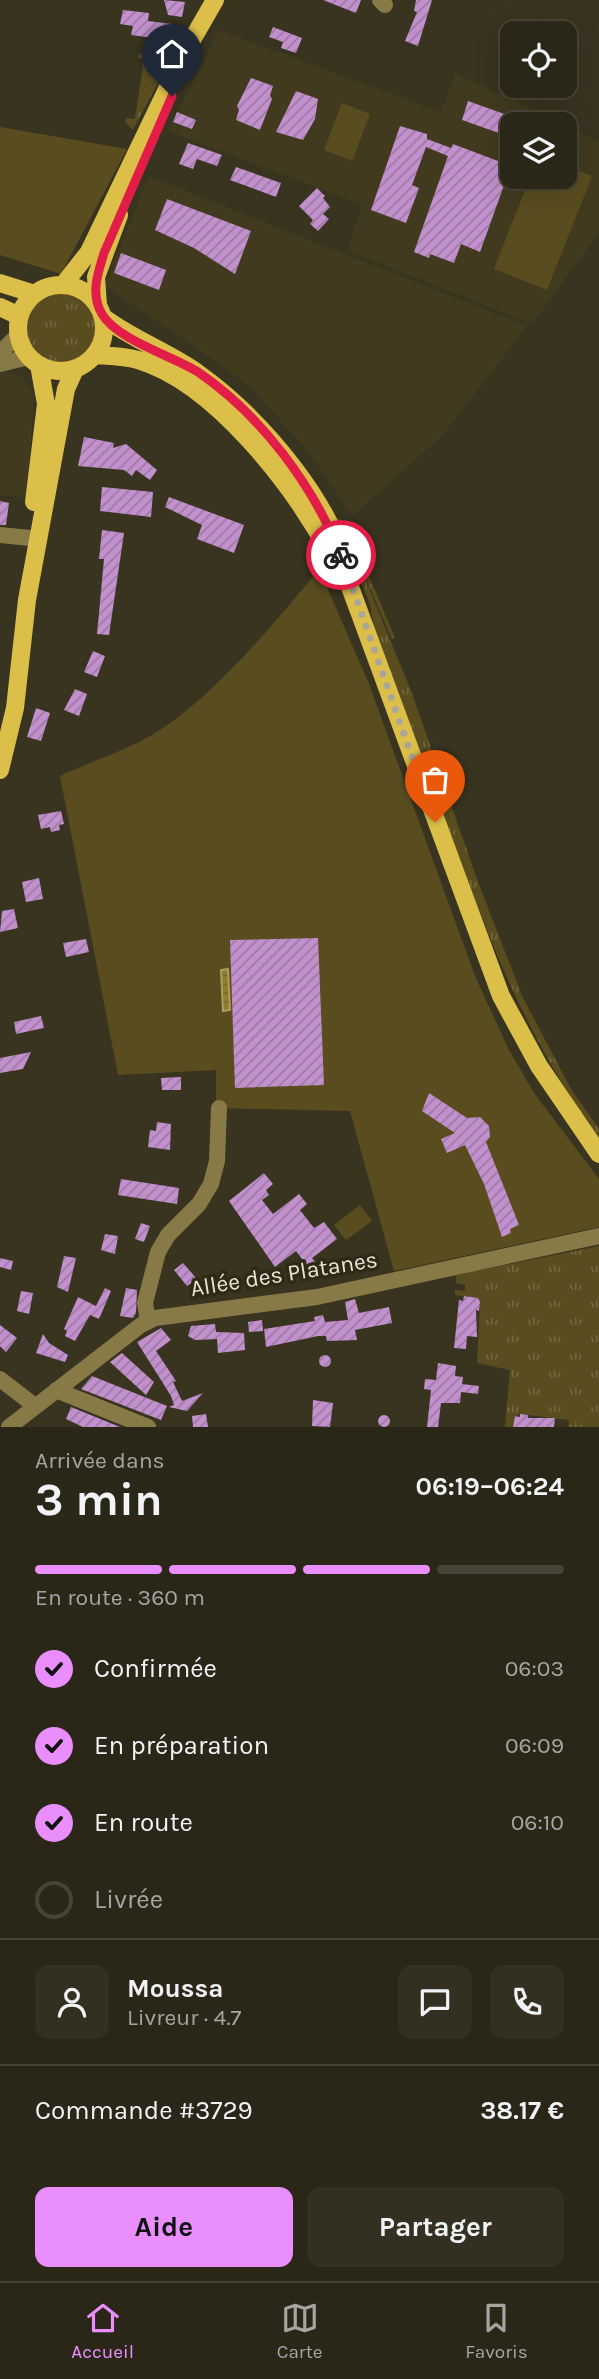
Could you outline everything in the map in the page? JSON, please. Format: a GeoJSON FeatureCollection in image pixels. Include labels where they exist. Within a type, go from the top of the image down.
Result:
{"type":"FeatureCollection","features":[{"type":"Feature","properties":{"kind":"main road"},"geometry":{"type":"LineString","coordinates":[[27,600],[66,390],[75,369],[95,355],[102,344],[96,277],[113,228],[188,67],[201,29],[215,0]]}},
{"type":"Feature","properties":{"kind":"main road"},"geometry":{"type":"LineString","coordinates":[[0,283],[34,294],[63,285],[89,253],[185,52],[201,29]]}},
{"type":"Feature","properties":{"kind":"main road"},"geometry":{"type":"LineString","coordinates":[[63,285],[89,294],[100,311],[122,332],[197,372],[263,433],[321,508],[348,573],[350,587]]}},
{"type":"Feature","properties":{"kind":"main road"},"geometry":{"type":"LineString","coordinates":[[0,770],[15,708],[27,600],[30,538],[47,404],[34,361],[18,335],[19,316],[34,294]]}},
{"type":"Feature","properties":{"kind":"main road"},"geometry":{"type":"LineString","coordinates":[[0,307],[19,316]]}},
{"type":"Feature","properties":{"kind":"main road"},"geometry":{"type":"LineString","coordinates":[[95,355],[129,358],[159,369],[179,381],[229,421],[288,485],[350,587],[501,996],[539,1066],[599,1154]]}},
{"type":"Feature","properties":{"kind":"main road"},"geometry":{"type":"LineString","coordinates":[[34,361],[50,370],[75,369]]}},
{"type":"Feature","properties":{"kind":"street"},"geometry":{"type":"LineString","coordinates":[[0,352],[18,335]]}},
{"type":"Feature","properties":{"kind":"street"},"geometry":{"type":"LineString","coordinates":[[0,364],[34,361]]}},
{"type":"Feature","properties":{"kind":"street"},"geometry":{"type":"LineString","coordinates":[[0,535],[30,538]]}},
{"type":"Feature","properties":{"kind":"street"},"geometry":{"type":"LineString","coordinates":[[148,1321],[145,1303],[158,1252],[168,1235],[199,1204],[211,1184],[217,1161],[219,1108]]}},
{"type":"Feature","properties":{"kind":"street","name":"Allée des Platanes"},"geometry":{"type":"LineString","coordinates":[[9,1427],[148,1321],[163,1316],[317,1297],[599,1236]]}},
{"type":"Feature","properties":{"kind":"street"},"geometry":{"type":"LineString","coordinates":[[0,1378],[35,1406]]}},
{"type":"Feature","properties":{"kind":"street"},"geometry":{"type":"LineString","coordinates":[[55,1390],[148,1427]]}},
{"type":"Feature","properties":{"kind":"shaded area"},"geometry":{"type":"Polygon","coordinates":[[[218,30],[441,112],[455,73],[500,94],[500,98],[507,98],[537,112],[500,112],[500,189],[577,189],[577,132],[599,142],[599,233],[532,324],[347,250],[362,205],[168,131],[218,30]]]}},
{"type":"Feature","properties":{"kind":"shaded area"},"geometry":{"type":"Polygon","coordinates":[[[149,176],[527,326],[441,437],[352,516],[309,452],[249,386],[104,286],[149,176]]]}},
{"type":"Feature","properties":{"kind":"shaded area"},"geometry":{"type":"Polygon","coordinates":[[[0,370],[22,376],[34,395],[27,498],[0,495],[0,370]]]}},
{"type":"Feature","properties":{"kind":"shaded area"},"geometry":{"type":"Polygon","coordinates":[[[228,969],[230,1010],[223,1011],[221,970],[228,969]]]}},
{"type":"Feature","properties":{"kind":"green space"},"geometry":{"type":"Polygon","coordinates":[[[145,50],[173,55],[133,130],[125,122],[126,118],[135,119],[144,59],[137,57],[145,50]]]}},
{"type":"Feature","properties":{"kind":"green space"},"geometry":{"type":"Polygon","coordinates":[[[342,103],[370,114],[352,161],[324,150],[342,103]]]}},
{"type":"Feature","properties":{"kind":"green space"},"geometry":{"type":"Polygon","coordinates":[[[0,127],[127,149],[61,274],[0,255],[0,127]]]}},
{"type":"Feature","properties":{"kind":"green space"},"geometry":{"type":"Polygon","coordinates":[[[577,170],[592,176],[547,290],[494,269],[525,189],[577,189],[577,170]]]}},
{"type":"Feature","properties":{"kind":"green space"},"geometry":{"type":"Polygon","coordinates":[[[60,293],[85,303],[95,328],[85,353],[60,363],[35,353],[25,328],[35,303],[60,293]]]}},
{"type":"Feature","properties":{"kind":"green space"},"geometry":{"type":"Polygon","coordinates":[[[336,518],[340,519],[359,552],[395,638],[392,639],[355,554],[411,691],[478,882],[523,998],[571,1089],[599,1129],[599,1138],[544,1052],[501,964],[376,638],[370,605],[345,539],[338,531],[336,518]]]}},
{"type":"Feature","properties":{"kind":"green space"},"geometry":{"type":"Polygon","coordinates":[[[319,569],[369,684],[475,976],[508,1048],[534,1093],[599,1179],[599,1227],[394,1271],[350,1111],[216,1108],[216,1070],[118,1075],[60,776],[141,741],[197,702],[241,659],[319,569]]]}},
{"type":"Feature","properties":{"kind":"green space"},"geometry":{"type":"Polygon","coordinates":[[[360,1205],[372,1221],[346,1240],[334,1225],[360,1205]]]}},
{"type":"Feature","properties":{"kind":"green space"},"geometry":{"type":"Polygon","coordinates":[[[599,1246],[599,1427],[568,1427],[569,1420],[520,1414],[515,1417],[513,1427],[505,1427],[510,1370],[477,1363],[480,1303],[478,1298],[455,1295],[455,1290],[465,1291],[465,1285],[456,1283],[456,1275],[599,1246]]]}},
{"type":"Feature","properties":{"kind":"building"},"geometry":{"type":"Polygon","coordinates":[[[164,0],[185,2],[182,17],[168,15],[164,0]]]}},
{"type":"Feature","properties":{"kind":"building"},"geometry":{"type":"Polygon","coordinates":[[[323,0],[361,0],[356,13],[323,0]]]}},
{"type":"Feature","properties":{"kind":"building"},"geometry":{"type":"Polygon","coordinates":[[[416,0],[432,0],[418,46],[405,41],[417,12],[414,11],[416,0]]]}},
{"type":"Feature","properties":{"kind":"building"},"geometry":{"type":"Polygon","coordinates":[[[123,10],[149,13],[148,21],[172,24],[169,40],[131,35],[133,26],[120,24],[123,10]]]}},
{"type":"Feature","properties":{"kind":"building"},"geometry":{"type":"Polygon","coordinates":[[[273,27],[302,38],[296,53],[281,48],[283,42],[269,37],[273,27]]]}},
{"type":"Feature","properties":{"kind":"building"},"geometry":{"type":"Polygon","coordinates":[[[251,78],[273,86],[270,95],[272,99],[260,130],[236,120],[239,110],[237,106],[251,78]]]}},
{"type":"Feature","properties":{"kind":"building"},"geometry":{"type":"Polygon","coordinates":[[[296,91],[318,99],[315,119],[303,140],[276,132],[296,91]]]}},
{"type":"Feature","properties":{"kind":"building"},"geometry":{"type":"Polygon","coordinates":[[[468,101],[500,112],[500,133],[462,120],[468,101]]]}},
{"type":"Feature","properties":{"kind":"building"},"geometry":{"type":"Polygon","coordinates":[[[177,112],[196,120],[192,129],[173,122],[177,112]]]}},
{"type":"Feature","properties":{"kind":"building"},"geometry":{"type":"Polygon","coordinates":[[[400,126],[427,134],[427,139],[451,148],[453,144],[500,162],[500,189],[503,189],[480,252],[461,244],[454,263],[430,254],[429,258],[414,252],[448,156],[426,147],[412,185],[419,188],[406,223],[371,210],[400,126]]]}},
{"type":"Feature","properties":{"kind":"building"},"geometry":{"type":"Polygon","coordinates":[[[188,143],[222,155],[217,166],[197,159],[193,169],[179,164],[188,143]]]}},
{"type":"Feature","properties":{"kind":"building"},"geometry":{"type":"Polygon","coordinates":[[[236,167],[281,183],[276,197],[230,180],[236,167]]]}},
{"type":"Feature","properties":{"kind":"building"},"geometry":{"type":"Polygon","coordinates":[[[317,188],[330,207],[323,214],[329,219],[318,231],[310,224],[313,220],[299,206],[317,188]]]}},
{"type":"Feature","properties":{"kind":"building"},"geometry":{"type":"Polygon","coordinates":[[[167,199],[251,231],[235,274],[194,248],[155,230],[167,199]]]}},
{"type":"Feature","properties":{"kind":"building"},"geometry":{"type":"Polygon","coordinates":[[[121,253],[166,270],[159,290],[114,273],[121,253]]]}},
{"type":"Feature","properties":{"kind":"building"},"geometry":{"type":"Polygon","coordinates":[[[84,437],[114,443],[113,448],[126,444],[157,470],[150,480],[136,470],[132,476],[124,470],[78,466],[84,437]]]}},
{"type":"Feature","properties":{"kind":"building"},"geometry":{"type":"Polygon","coordinates":[[[102,487],[153,492],[151,517],[100,511],[102,487]]]}},
{"type":"Feature","properties":{"kind":"building"},"geometry":{"type":"Polygon","coordinates":[[[169,497],[244,525],[234,553],[197,539],[202,525],[165,507],[169,497]]]}},
{"type":"Feature","properties":{"kind":"building"},"geometry":{"type":"Polygon","coordinates":[[[0,501],[9,503],[6,525],[0,525],[0,501]]]}},
{"type":"Feature","properties":{"kind":"building"},"geometry":{"type":"Polygon","coordinates":[[[102,530],[124,533],[109,635],[97,634],[104,559],[99,559],[102,530]]]}},
{"type":"Feature","properties":{"kind":"building"},"geometry":{"type":"Polygon","coordinates":[[[93,651],[105,656],[97,677],[84,672],[93,651]]]}},
{"type":"Feature","properties":{"kind":"building"},"geometry":{"type":"Polygon","coordinates":[[[75,689],[87,694],[79,716],[64,710],[75,689]]]}},
{"type":"Feature","properties":{"kind":"building"},"geometry":{"type":"Polygon","coordinates":[[[36,708],[50,713],[41,741],[27,737],[36,708]]]}},
{"type":"Feature","properties":{"kind":"building"},"geometry":{"type":"Polygon","coordinates":[[[61,811],[64,824],[59,825],[60,830],[51,832],[50,827],[41,829],[38,815],[61,811]]]}},
{"type":"Feature","properties":{"kind":"building"},"geometry":{"type":"Polygon","coordinates":[[[39,878],[43,899],[26,902],[22,882],[39,878]]]}},
{"type":"Feature","properties":{"kind":"building"},"geometry":{"type":"Polygon","coordinates":[[[14,909],[18,928],[0,932],[2,911],[14,909]]]}},
{"type":"Feature","properties":{"kind":"building"},"geometry":{"type":"Polygon","coordinates":[[[318,938],[324,1085],[235,1088],[230,940],[318,938]]]}},
{"type":"Feature","properties":{"kind":"building"},"geometry":{"type":"Polygon","coordinates":[[[86,939],[89,952],[66,957],[63,943],[86,939]]]}},
{"type":"Feature","properties":{"kind":"building"},"geometry":{"type":"Polygon","coordinates":[[[41,1016],[44,1028],[16,1034],[14,1022],[41,1016]]]}},
{"type":"Feature","properties":{"kind":"building"},"geometry":{"type":"Polygon","coordinates":[[[31,1052],[23,1069],[0,1073],[0,1058],[31,1052]]]}},
{"type":"Feature","properties":{"kind":"building"},"geometry":{"type":"Polygon","coordinates":[[[181,1077],[181,1090],[162,1090],[161,1078],[181,1077]]]}},
{"type":"Feature","properties":{"kind":"building"},"geometry":{"type":"Polygon","coordinates":[[[429,1093],[467,1118],[480,1117],[489,1126],[490,1137],[486,1142],[519,1225],[510,1229],[511,1233],[502,1237],[484,1184],[465,1145],[447,1153],[441,1139],[455,1133],[422,1111],[429,1093]]]}},
{"type":"Feature","properties":{"kind":"building"},"geometry":{"type":"Polygon","coordinates":[[[157,1122],[171,1124],[170,1150],[148,1147],[150,1130],[156,1131],[157,1122]]]}},
{"type":"Feature","properties":{"kind":"building"},"geometry":{"type":"Polygon","coordinates":[[[264,1173],[273,1184],[266,1190],[269,1195],[262,1200],[273,1214],[299,1194],[307,1204],[300,1210],[314,1228],[324,1222],[337,1239],[312,1258],[315,1262],[308,1267],[296,1251],[275,1267],[229,1201],[264,1173]]]}},
{"type":"Feature","properties":{"kind":"building"},"geometry":{"type":"Polygon","coordinates":[[[121,1179],[179,1188],[177,1204],[118,1195],[121,1179]]]}},
{"type":"Feature","properties":{"kind":"building"},"geometry":{"type":"Polygon","coordinates":[[[141,1223],[150,1226],[144,1242],[135,1239],[141,1223]]]}},
{"type":"Feature","properties":{"kind":"building"},"geometry":{"type":"Polygon","coordinates":[[[105,1234],[118,1236],[115,1254],[101,1250],[105,1234]]]}},
{"type":"Feature","properties":{"kind":"building"},"geometry":{"type":"Polygon","coordinates":[[[64,1256],[76,1258],[68,1292],[57,1287],[64,1256]]]}},
{"type":"Feature","properties":{"kind":"building"},"geometry":{"type":"Polygon","coordinates":[[[0,1258],[13,1261],[11,1270],[0,1267],[0,1258]]]}},
{"type":"Feature","properties":{"kind":"building"},"geometry":{"type":"Polygon","coordinates":[[[183,1263],[197,1279],[187,1286],[174,1270],[183,1263]]]}},
{"type":"Feature","properties":{"kind":"building"},"geometry":{"type":"Polygon","coordinates":[[[105,1288],[111,1291],[99,1319],[90,1315],[75,1341],[65,1336],[67,1331],[64,1329],[78,1297],[96,1306],[105,1288]]]}},
{"type":"Feature","properties":{"kind":"building"},"geometry":{"type":"Polygon","coordinates":[[[126,1288],[137,1290],[136,1313],[133,1318],[120,1316],[126,1288]]]}},
{"type":"Feature","properties":{"kind":"building"},"geometry":{"type":"Polygon","coordinates":[[[21,1291],[33,1293],[29,1314],[17,1311],[21,1291]]]}},
{"type":"Feature","properties":{"kind":"building"},"geometry":{"type":"Polygon","coordinates":[[[464,1296],[478,1298],[480,1302],[479,1311],[476,1310],[477,1337],[467,1336],[466,1349],[454,1348],[459,1300],[463,1301],[464,1296]]]}},
{"type":"Feature","properties":{"kind":"building"},"geometry":{"type":"Polygon","coordinates":[[[355,1299],[359,1313],[389,1307],[392,1323],[355,1330],[357,1340],[327,1341],[326,1336],[318,1336],[266,1347],[264,1329],[315,1321],[314,1317],[323,1315],[325,1322],[348,1320],[345,1302],[355,1299]]]}},
{"type":"Feature","properties":{"kind":"building"},"geometry":{"type":"Polygon","coordinates":[[[262,1320],[263,1331],[249,1332],[248,1322],[262,1320]]]}},
{"type":"Feature","properties":{"kind":"building"},"geometry":{"type":"Polygon","coordinates":[[[215,1324],[216,1332],[244,1333],[245,1350],[218,1353],[217,1339],[195,1340],[188,1336],[191,1326],[215,1324]]]}},
{"type":"Feature","properties":{"kind":"building"},"geometry":{"type":"Polygon","coordinates":[[[0,1325],[17,1338],[6,1352],[0,1346],[0,1325]]]}},
{"type":"Feature","properties":{"kind":"building"},"geometry":{"type":"Polygon","coordinates":[[[161,1328],[171,1340],[156,1351],[176,1381],[173,1382],[182,1401],[203,1393],[187,1411],[169,1407],[174,1405],[171,1396],[137,1342],[161,1328]]]}},
{"type":"Feature","properties":{"kind":"building"},"geometry":{"type":"Polygon","coordinates":[[[43,1334],[49,1343],[68,1355],[65,1362],[36,1353],[43,1334]]]}},
{"type":"Feature","properties":{"kind":"building"},"geometry":{"type":"Polygon","coordinates":[[[122,1353],[154,1382],[146,1395],[110,1362],[122,1353]]]}},
{"type":"Feature","properties":{"kind":"building"},"geometry":{"type":"Polygon","coordinates":[[[325,1355],[331,1361],[325,1367],[319,1361],[325,1355]]]}},
{"type":"Feature","properties":{"kind":"building"},"geometry":{"type":"Polygon","coordinates":[[[438,1363],[456,1366],[455,1376],[463,1377],[462,1384],[479,1386],[478,1394],[461,1392],[460,1403],[441,1403],[438,1427],[427,1427],[431,1390],[424,1389],[425,1379],[436,1380],[438,1363]]]}},
{"type":"Feature","properties":{"kind":"building"},"geometry":{"type":"Polygon","coordinates":[[[92,1376],[167,1406],[161,1420],[81,1389],[92,1376]]]}},
{"type":"Feature","properties":{"kind":"building"},"geometry":{"type":"Polygon","coordinates":[[[313,1400],[333,1403],[330,1427],[312,1426],[313,1400]]]}},
{"type":"Feature","properties":{"kind":"building"},"geometry":{"type":"Polygon","coordinates":[[[71,1407],[120,1427],[83,1427],[66,1419],[71,1407]]]}},
{"type":"Feature","properties":{"kind":"building"},"geometry":{"type":"Polygon","coordinates":[[[206,1414],[208,1427],[193,1427],[192,1416],[206,1414]]]}},
{"type":"Feature","properties":{"kind":"building"},"geometry":{"type":"Polygon","coordinates":[[[520,1414],[528,1415],[528,1418],[555,1418],[554,1427],[513,1427],[515,1416],[520,1417],[520,1414]]]}},
{"type":"Feature","properties":{"kind":"building"},"geometry":{"type":"Polygon","coordinates":[[[384,1415],[390,1421],[384,1427],[378,1421],[384,1415]]]}},
{"type":"Feature","properties":{"kind":"way so far"},"geometry":{"type":"LineString","coordinates":[[341,555],[350,587],[435,822]]}},
{"type":"Feature","properties":{"kind":"route"},"geometry":{"type":"LineString","coordinates":[[172,96],[113,228],[96,277],[96,299],[103,317],[122,332],[197,372],[242,411],[305,484],[321,508],[341,555]]}}]}
